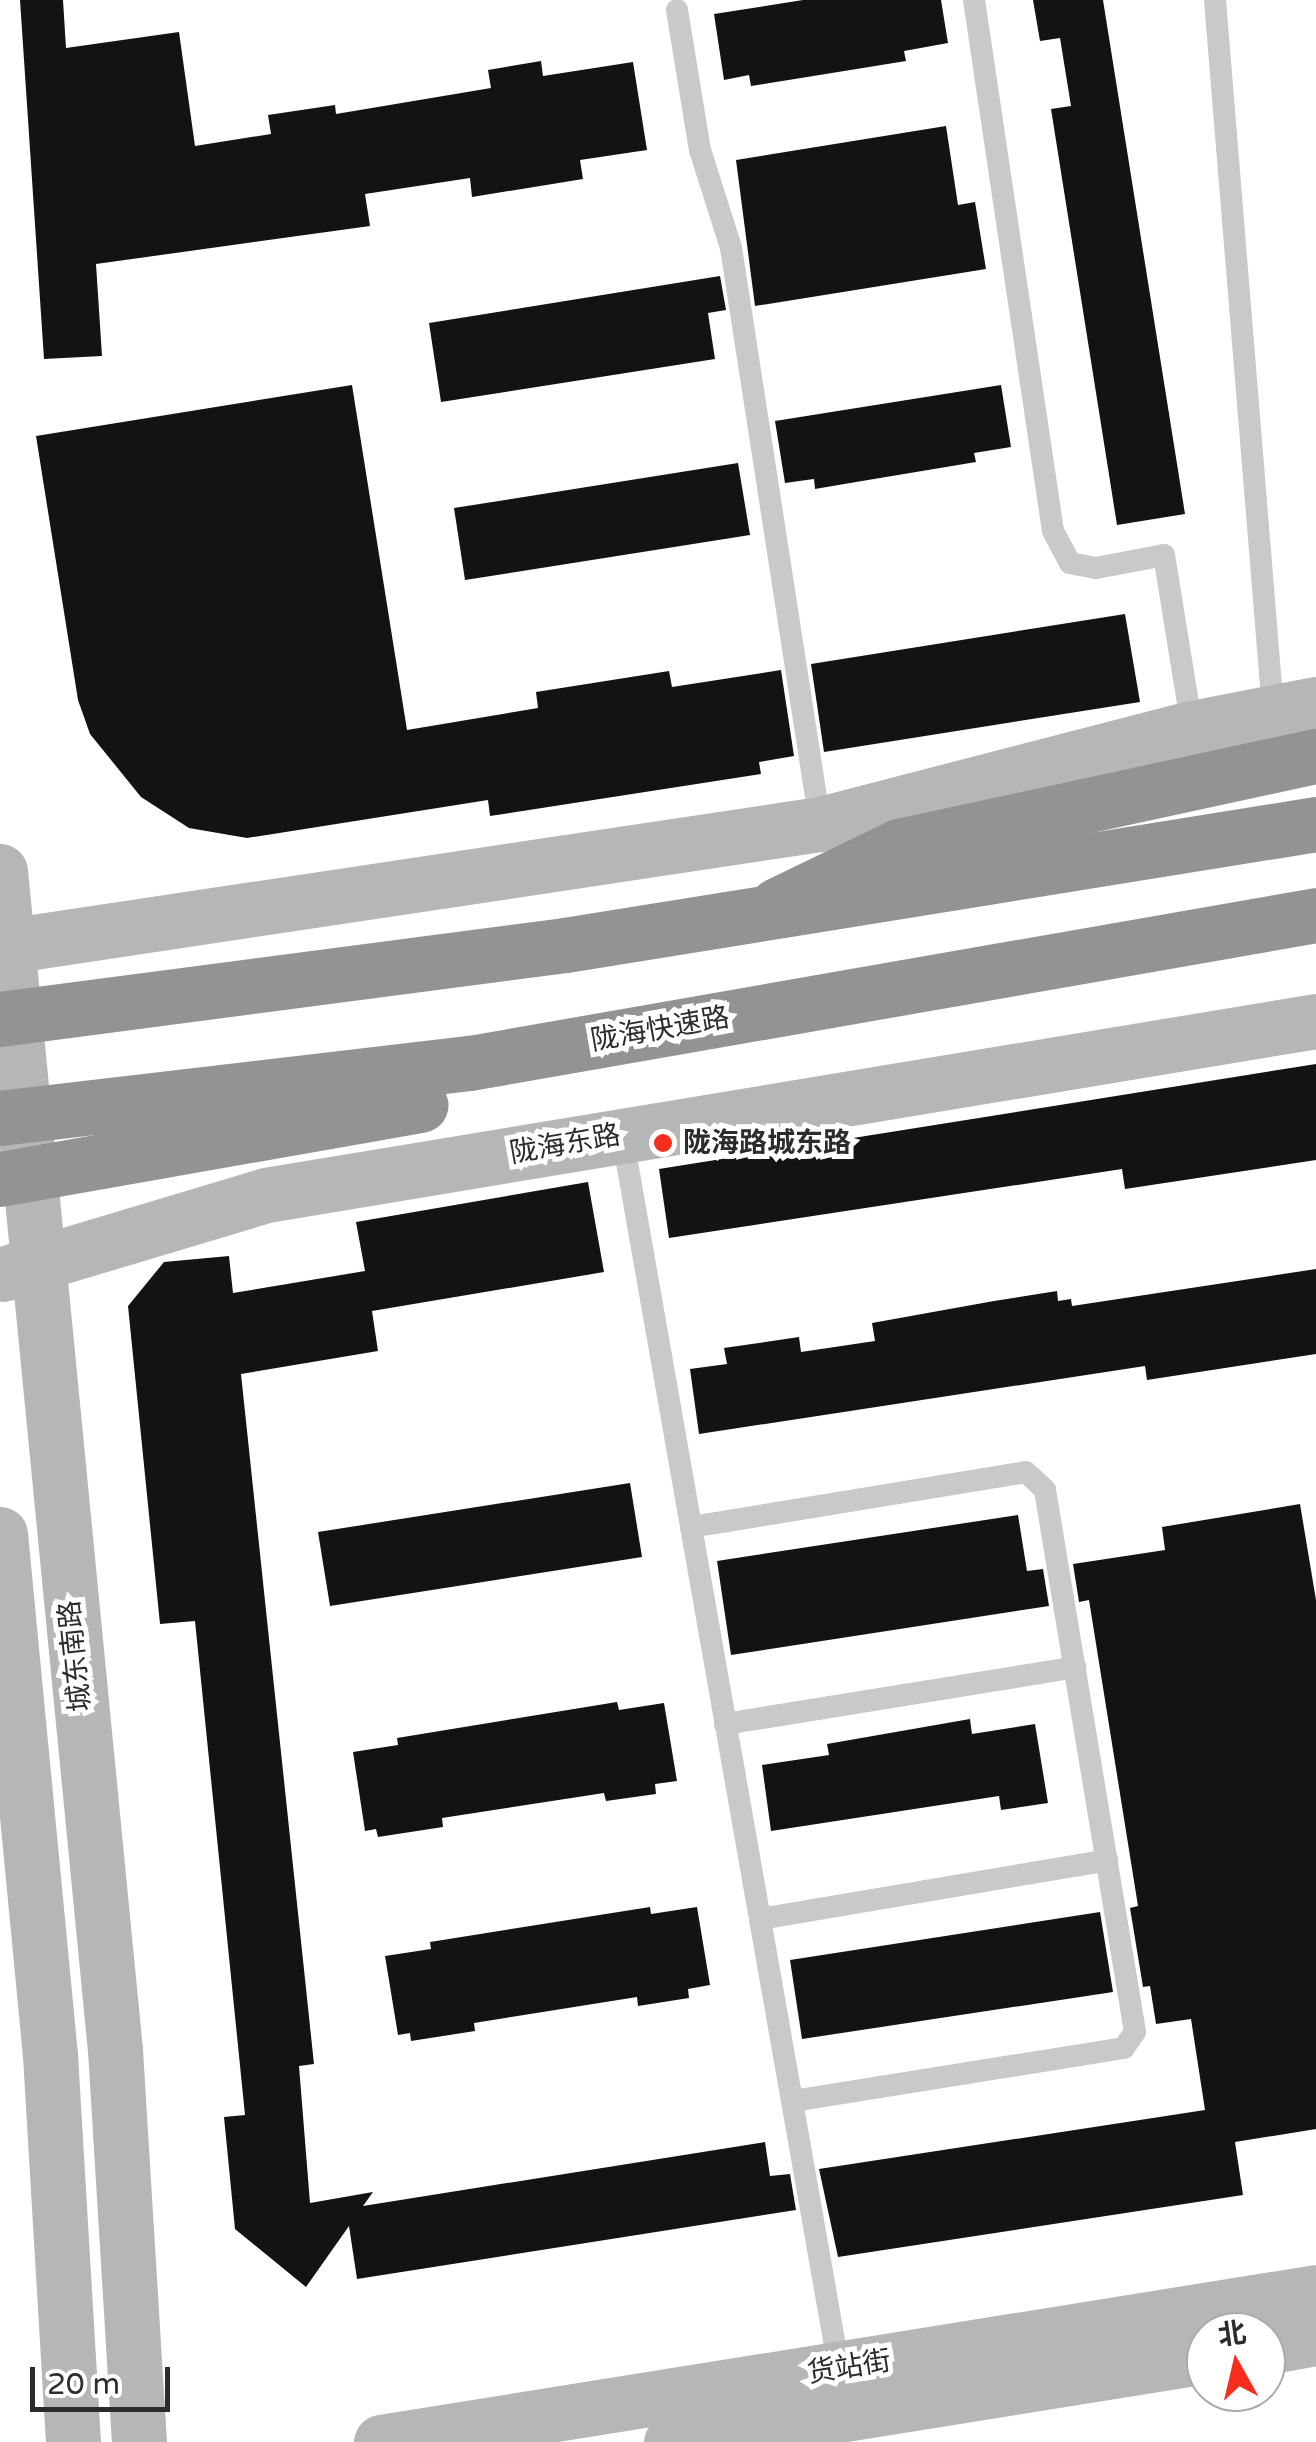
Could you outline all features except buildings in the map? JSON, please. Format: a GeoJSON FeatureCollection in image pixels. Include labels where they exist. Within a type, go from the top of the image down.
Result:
{"type":"FeatureCollection","features":[{"type":"Feature","properties":{"kind":"highway"},"geometry":{"type":"LineString","coordinates":[[755,916],[899,846],[1316,756]]}},
{"type":"Feature","properties":{"kind":"highway"},"geometry":{"type":"LineString","coordinates":[[0,1018],[755,916],[1316,824]]}},
{"type":"Feature","properties":{"kind":"highway","name":"陇海快速路"},"geometry":{"type":"LineString","coordinates":[[0,1118],[470,1063],[1316,916]]}},
{"type":"Feature","properties":{"kind":"highway"},"geometry":{"type":"LineString","coordinates":[[0,1178],[472,1097],[684,1046],[833,997]]}},
{"type":"Feature","properties":{"kind":"street"},"geometry":{"type":"LineString","coordinates":[[4,946],[820,824],[1192,728],[1295,707]]}},
{"type":"Feature","properties":{"kind":"street","name":"城东南路"},"geometry":{"type":"LineString","coordinates":[[0,871],[18,1268],[115,2050],[139,2442]]}},
{"type":"Feature","properties":{"kind":"street","name":"陇海东路"},"geometry":{"type":"LineString","coordinates":[[18,1268],[266,1195],[1316,1022]]}},
{"type":"Feature","properties":{"kind":"street"},"geometry":{"type":"LineString","coordinates":[[0,1534],[50,2055],[73,2442]]}},
{"type":"Feature","properties":{"kind":"street","name":"货站街"},"geometry":{"type":"LineString","coordinates":[[381,2442],[1316,2292]]}},
{"type":"Feature","properties":{"kind":"street"},"geometry":{"type":"LineString","coordinates":[[1286,2343],[1316,2338]]}},
{"type":"Feature","properties":{"kind":"street","name":"货站街"},"geometry":{"type":"LineString","coordinates":[[671,2442],[1186,2359]]}},
{"type":"Feature","properties":{"kind":"lane"},"geometry":{"type":"LineString","coordinates":[[974,0],[1054,531],[1070,564],[1096,568],[1164,555],[1192,728]]}},
{"type":"Feature","properties":{"kind":"lane"},"geometry":{"type":"LineString","coordinates":[[1215,0],[1295,707]]}},
{"type":"Feature","properties":{"kind":"lane"},"geometry":{"type":"LineString","coordinates":[[677,10],[700,150],[732,248],[820,824]]}},
{"type":"Feature","properties":{"kind":"lane"},"geometry":{"type":"LineString","coordinates":[[622,1134],[838,2368]]}},
{"type":"Feature","properties":{"kind":"lane"},"geometry":{"type":"LineString","coordinates":[[691,1527],[1026,1472],[1045,1490],[1135,2032],[1124,2048],[792,2101]]}},
{"type":"Feature","properties":{"kind":"lane"},"geometry":{"type":"LineString","coordinates":[[726,1724],[1074,1666]]}},
{"type":"Feature","properties":{"kind":"lane"},"geometry":{"type":"LineString","coordinates":[[760,1918],[1107,1860]]}},
{"type":"Feature","properties":{"kind":"place","name":"陇海路城东路"},"geometry":{"type":"Point","coordinates":[663,1143]}}]}
